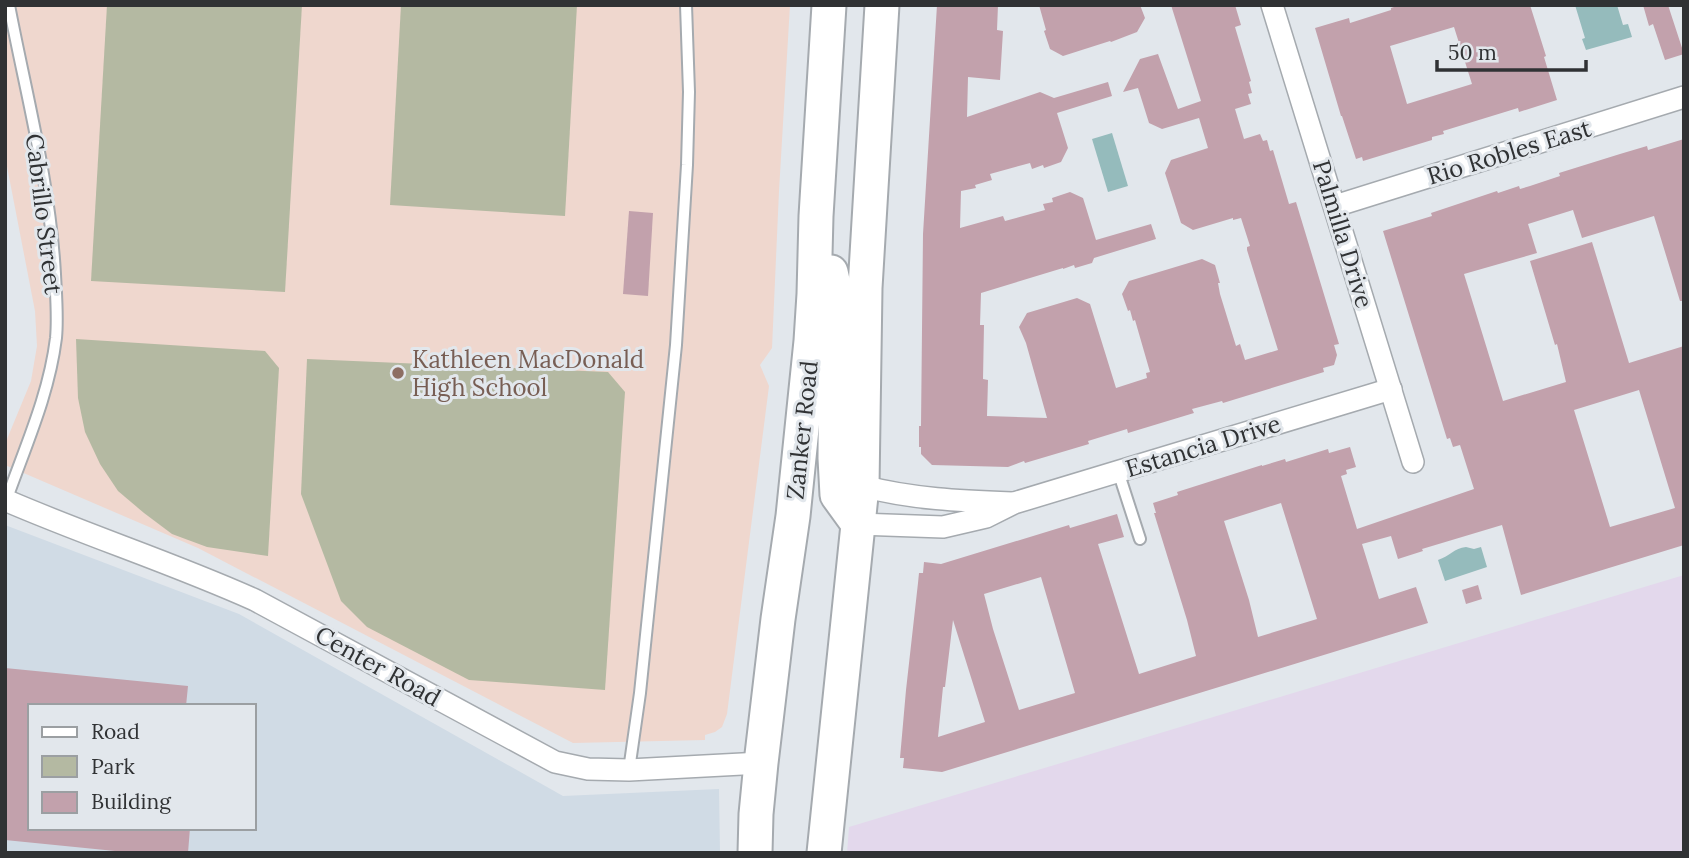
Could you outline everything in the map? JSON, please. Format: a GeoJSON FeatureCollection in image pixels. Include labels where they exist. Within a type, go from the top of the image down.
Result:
{"type":"FeatureCollection","features":[{"type":"Feature","properties":{"kind":"main road","name":"Zanker Road"},"geometry":{"type":"LineString","coordinates":[[755,853],[761,763],[807,394],[829,5]]}},
{"type":"Feature","properties":{"kind":"main road"},"geometry":{"type":"LineString","coordinates":[[824,853],[862,486],[865,288],[882,5]]}},
{"type":"Feature","properties":{"kind":"main road"},"geometry":{"type":"LineString","coordinates":[[816,216],[836,294],[837,495],[858,524]]}},
{"type":"Feature","properties":{"kind":"street","name":"Palmilla Drive"},"geometry":{"type":"LineString","coordinates":[[1272,5],[1413,462]]}},
{"type":"Feature","properties":{"kind":"street","name":"Rio Robles East"},"geometry":{"type":"LineString","coordinates":[[1335,206],[1684,97]]}},
{"type":"Feature","properties":{"kind":"street","name":"Estancia Drive"},"geometry":{"type":"LineString","coordinates":[[858,524],[943,527],[986,517],[1014,503],[1391,389]]}},
{"type":"Feature","properties":{"kind":"street","name":"Estancia Drive"},"geometry":{"type":"LineString","coordinates":[[862,486],[890,494],[950,501],[1014,503]]}},
{"type":"Feature","properties":{"kind":"street","name":"Center Road"},"geometry":{"type":"LineString","coordinates":[[6,500],[41,516],[209,579],[255,600],[555,762],[588,769],[629,770],[761,763]]}},
{"type":"Feature","properties":{"kind":"lane","name":"Cabrillo Street"},"geometry":{"type":"LineString","coordinates":[[6,500],[48,381],[56,336],[57,309],[53,245],[44,181],[9,5]]}},
{"type":"Feature","properties":{"kind":"lane"},"geometry":{"type":"LineString","coordinates":[[629,770],[639,703],[676,345],[690,92],[686,5]]}},
{"type":"Feature","properties":{"kind":"lane"},"geometry":{"type":"LineString","coordinates":[[1118,471],[1140,539]]}},
{"type":"Feature","properties":{"kind":"shaded area","name":"Kathleen MacDonald High School"},"geometry":{"type":"Polygon","coordinates":[[[5,5],[790,5],[772,348],[760,365],[769,386],[727,714],[722,727],[705,735],[705,740],[573,743],[198,548],[5,465],[5,444],[31,381],[37,346],[35,311],[5,156],[5,5]]]}},
{"type":"Feature","properties":{"kind":"shaded area"},"geometry":{"type":"Polygon","coordinates":[[[5,525],[239,614],[563,796],[719,789],[720,853],[5,853],[5,525]]]}},
{"type":"Feature","properties":{"kind":"shaded area"},"geometry":{"type":"Polygon","coordinates":[[[1684,575],[1684,853],[847,853],[849,827],[1684,575]]]}},
{"type":"Feature","properties":{"kind":"green space"},"geometry":{"type":"Polygon","coordinates":[[[107,5],[302,5],[285,292],[91,281],[107,5]]]}},
{"type":"Feature","properties":{"kind":"green space"},"geometry":{"type":"Polygon","coordinates":[[[401,5],[577,5],[565,216],[390,205],[401,5]]]}},
{"type":"Feature","properties":{"kind":"green space"},"geometry":{"type":"Polygon","coordinates":[[[76,339],[265,351],[279,368],[268,556],[207,547],[172,534],[118,491],[100,464],[85,432],[78,398],[76,339]]]}},
{"type":"Feature","properties":{"kind":"green space"},"geometry":{"type":"Polygon","coordinates":[[[307,359],[608,372],[625,392],[605,690],[469,680],[367,627],[341,601],[301,494],[307,359]]]}},
{"type":"Feature","properties":{"kind":"water"},"geometry":{"type":"Polygon","coordinates":[[[1575,5],[1617,5],[1623,25],[1628,24],[1632,37],[1586,50],[1575,5]]]}},
{"type":"Feature","properties":{"kind":"water"},"geometry":{"type":"Polygon","coordinates":[[[1112,133],[1128,186],[1108,192],[1092,139],[1112,133]]]}},
{"type":"Feature","properties":{"kind":"water"},"geometry":{"type":"Polygon","coordinates":[[[1466,547],[1481,547],[1487,567],[1445,581],[1438,560],[1466,547]]]}},
{"type":"Feature","properties":{"kind":"building"},"geometry":{"type":"Polygon","coordinates":[[[937,5],[998,5],[997,30],[1003,31],[1000,80],[968,77],[967,117],[1040,92],[1054,98],[1108,82],[1112,96],[1057,113],[1068,148],[1061,162],[1032,169],[1030,163],[990,174],[992,180],[975,185],[976,188],[961,191],[960,228],[1003,216],[1005,221],[1045,210],[1043,204],[1053,202],[1052,198],[1070,192],[1083,198],[1096,240],[1151,224],[1156,239],[1094,258],[1092,263],[1075,268],[1074,265],[981,293],[980,325],[984,325],[983,379],[988,380],[987,416],[1047,418],[1019,327],[1027,313],[1077,298],[1090,304],[1116,388],[1147,378],[1146,373],[1150,372],[1135,320],[1133,321],[1130,310],[1128,311],[1122,294],[1129,281],[1202,259],[1215,265],[1220,294],[1236,346],[1240,344],[1245,360],[1278,350],[1247,250],[1250,246],[1241,218],[1193,230],[1181,223],[1165,173],[1171,160],[1208,148],[1199,118],[1162,129],[1149,123],[1138,88],[1123,92],[1140,59],[1158,54],[1178,109],[1201,101],[1171,5],[1235,5],[1241,25],[1235,27],[1252,93],[1248,94],[1251,104],[1235,109],[1244,139],[1260,134],[1263,141],[1267,140],[1270,151],[1273,150],[1289,204],[1296,202],[1339,344],[1334,345],[1337,355],[1334,365],[1323,368],[1324,372],[1223,403],[1222,401],[1192,409],[1194,413],[1128,433],[1127,429],[1088,441],[1089,444],[1025,463],[1024,461],[1008,467],[932,465],[921,454],[919,426],[923,234],[937,5]]]}},
{"type":"Feature","properties":{"kind":"building"},"geometry":{"type":"Polygon","coordinates":[[[1039,5],[1140,5],[1145,18],[1137,32],[1063,56],[1050,49],[1039,5]]]}},
{"type":"Feature","properties":{"kind":"building"},"geometry":{"type":"Polygon","coordinates":[[[1400,5],[1530,5],[1557,100],[1519,112],[1518,108],[1443,131],[1444,134],[1432,137],[1432,140],[1363,161],[1362,157],[1356,159],[1315,28],[1349,18],[1350,23],[1400,5]],[[1454,27],[1390,46],[1407,104],[1472,84],[1454,27]]]}},
{"type":"Feature","properties":{"kind":"building"},"geometry":{"type":"Polygon","coordinates":[[[1643,5],[1668,5],[1684,54],[1665,60],[1653,24],[1649,26],[1643,5]]]}},
{"type":"Feature","properties":{"kind":"building"},"geometry":{"type":"Polygon","coordinates":[[[1684,139],[1684,301],[1680,301],[1654,216],[1582,238],[1573,210],[1528,224],[1537,253],[1464,274],[1503,401],[1566,382],[1557,344],[1555,345],[1530,261],[1592,242],[1629,363],[1684,346],[1684,545],[1521,595],[1502,525],[1398,559],[1391,536],[1362,544],[1379,599],[1416,587],[1428,623],[942,772],[903,768],[904,758],[900,758],[906,690],[919,573],[923,573],[924,562],[941,564],[1069,525],[1070,528],[1117,514],[1124,537],[1098,544],[1139,674],[1196,656],[1153,503],[1178,495],[1177,492],[1262,465],[1285,459],[1286,462],[1328,449],[1329,453],[1350,447],[1356,467],[1346,470],[1347,474],[1341,476],[1357,529],[1474,489],[1460,445],[1453,447],[1450,438],[1447,439],[1383,231],[1497,191],[1498,193],[1519,186],[1520,189],[1530,186],[1560,176],[1559,173],[1647,146],[1648,150],[1684,139]],[[1639,390],[1574,410],[1610,527],[1675,508],[1639,390]],[[1281,503],[1224,521],[1258,637],[1317,619],[1281,503]],[[1041,577],[984,594],[1019,710],[1075,693],[1041,577]],[[953,620],[938,737],[985,722],[953,620]]]}},
{"type":"Feature","properties":{"kind":"building"},"geometry":{"type":"Polygon","coordinates":[[[629,211],[653,213],[648,296],[623,294],[629,211]]]}},
{"type":"Feature","properties":{"kind":"building"},"geometry":{"type":"Polygon","coordinates":[[[1478,585],[1482,599],[1466,604],[1462,590],[1478,585]]]}},
{"type":"Feature","properties":{"kind":"building"},"geometry":{"type":"Polygon","coordinates":[[[5,668],[188,686],[186,704],[28,704],[28,830],[190,830],[188,853],[135,853],[5,840],[5,668]]]}},
{"type":"Feature","properties":{"kind":"place","name":"Kathleen MacDonald High School"},"geometry":{"type":"Point","coordinates":[398,373]}}]}
